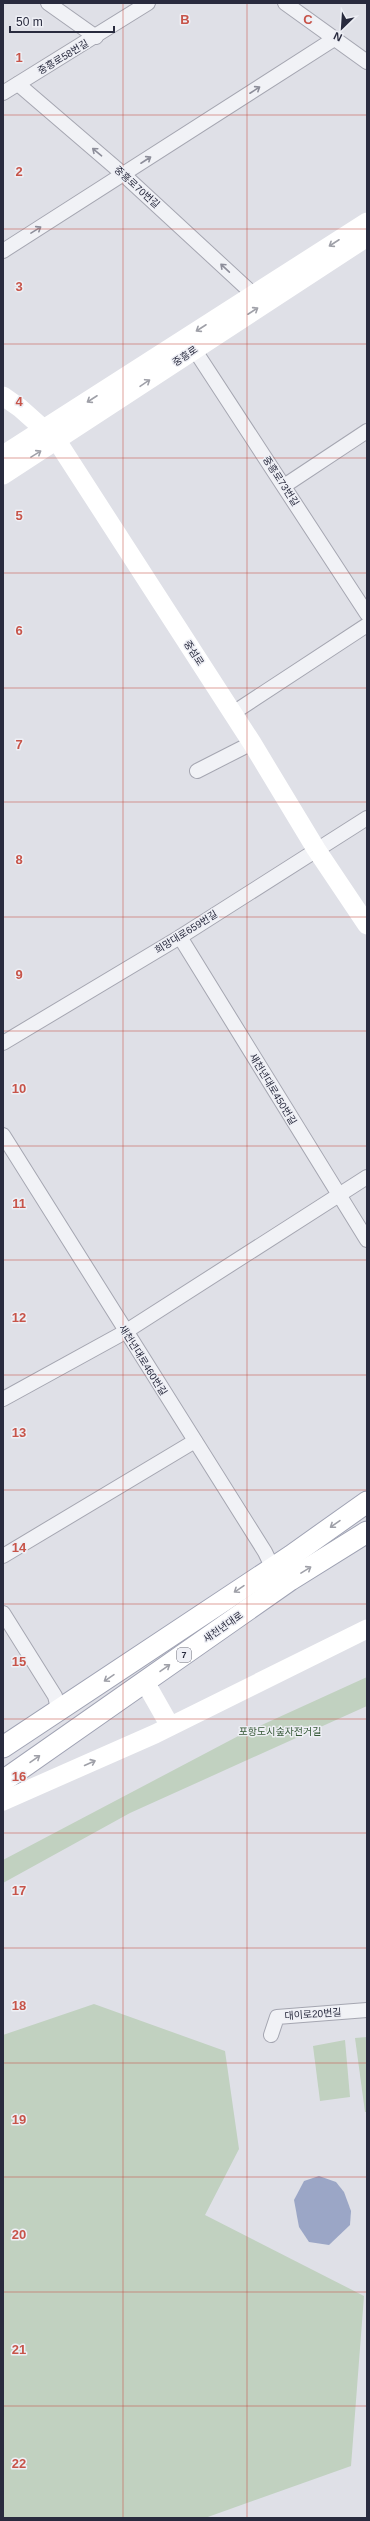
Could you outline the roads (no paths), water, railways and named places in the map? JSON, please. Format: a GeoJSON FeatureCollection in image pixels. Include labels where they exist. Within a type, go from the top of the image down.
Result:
{"type":"FeatureCollection","features":[{"type":"Feature","properties":{"kind":"main road","name":"중흥로"},"geometry":{"type":"LineString","coordinates":[[3,475],[51,435],[253,294],[367,222]]}},
{"type":"Feature","properties":{"kind":"main road","name":"중흥로"},"geometry":{"type":"LineString","coordinates":[[3,455],[51,435],[194,349],[367,237]]}},
{"type":"Feature","properties":{"kind":"main road","name":"중섬로"},"geometry":{"type":"LineString","coordinates":[[3,396],[51,435],[252,743],[316,849],[367,925]]}},
{"type":"Feature","properties":{"kind":"main road","name":"7"},"geometry":{"type":"LineString","coordinates":[[3,1747],[59,1712],[271,1567],[291,1556],[367,1502]]}},
{"type":"Feature","properties":{"kind":"main road","name":"새천년대로"},"geometry":{"type":"LineString","coordinates":[[3,1781],[282,1585],[367,1532]]}},
{"type":"Feature","properties":{"kind":"main road"},"geometry":{"type":"LineString","coordinates":[[3,1801],[170,1726],[367,1628]]}},
{"type":"Feature","properties":{"kind":"main road"},"geometry":{"type":"LineString","coordinates":[[144,1682],[170,1726]]}},
{"type":"Feature","properties":{"kind":"street"},"geometry":{"type":"LineString","coordinates":[[48,3],[96,37]]}},
{"type":"Feature","properties":{"kind":"street","name":"중흥로58번길"},"geometry":{"type":"LineString","coordinates":[[3,93],[96,37],[148,3]]}},
{"type":"Feature","properties":{"kind":"street"},"geometry":{"type":"LineString","coordinates":[[285,3],[367,62]]}},
{"type":"Feature","properties":{"kind":"street"},"geometry":{"type":"LineString","coordinates":[[3,251],[334,39]]}},
{"type":"Feature","properties":{"kind":"street","name":"중흥로70번길"},"geometry":{"type":"LineString","coordinates":[[18,84],[124,174],[253,294]]}},
{"type":"Feature","properties":{"kind":"street","name":"중흥로73번길"},"geometry":{"type":"LineString","coordinates":[[194,349],[367,614]]}},
{"type":"Feature","properties":{"kind":"street"},"geometry":{"type":"LineString","coordinates":[[284,486],[367,431]]}},
{"type":"Feature","properties":{"kind":"street"},"geometry":{"type":"LineString","coordinates":[[233,714],[367,625]]}},
{"type":"Feature","properties":{"kind":"street"},"geometry":{"type":"LineString","coordinates":[[197,771],[252,743]]}},
{"type":"Feature","properties":{"kind":"street","name":"희망대로659번길"},"geometry":{"type":"LineString","coordinates":[[3,1043],[180,937],[316,849],[367,818]]}},
{"type":"Feature","properties":{"kind":"street","name":"새천년대로450번길"},"geometry":{"type":"LineString","coordinates":[[180,937],[367,1240]]}},
{"type":"Feature","properties":{"kind":"street","name":"새천년대로460번길"},"geometry":{"type":"LineString","coordinates":[[3,1135],[125,1332],[265,1552],[271,1567],[282,1585]]}},
{"type":"Feature","properties":{"kind":"street"},"geometry":{"type":"LineString","coordinates":[[3,1399],[125,1332],[367,1177]]}},
{"type":"Feature","properties":{"kind":"street"},"geometry":{"type":"LineString","coordinates":[[3,1556],[195,1441]]}},
{"type":"Feature","properties":{"kind":"street"},"geometry":{"type":"LineString","coordinates":[[3,1613],[55,1696],[59,1712]]}},
{"type":"Feature","properties":{"kind":"street","name":"대이로20번길"},"geometry":{"type":"LineString","coordinates":[[271,2035],[277,2017],[367,2010]]}},
{"type":"Feature","properties":{"kind":"water"},"geometry":{"type":"Polygon","coordinates":[[[319,2176],[336,2182],[344,2192],[351,2211],[350,2225],[329,2245],[309,2242],[299,2227],[294,2200],[304,2181],[319,2176]]]}},
{"type":"Feature","properties":{"kind":"park label","name":"포항도시숲자전거길"},"geometry":{"type":"Point","coordinates":[280,1731]}}]}
